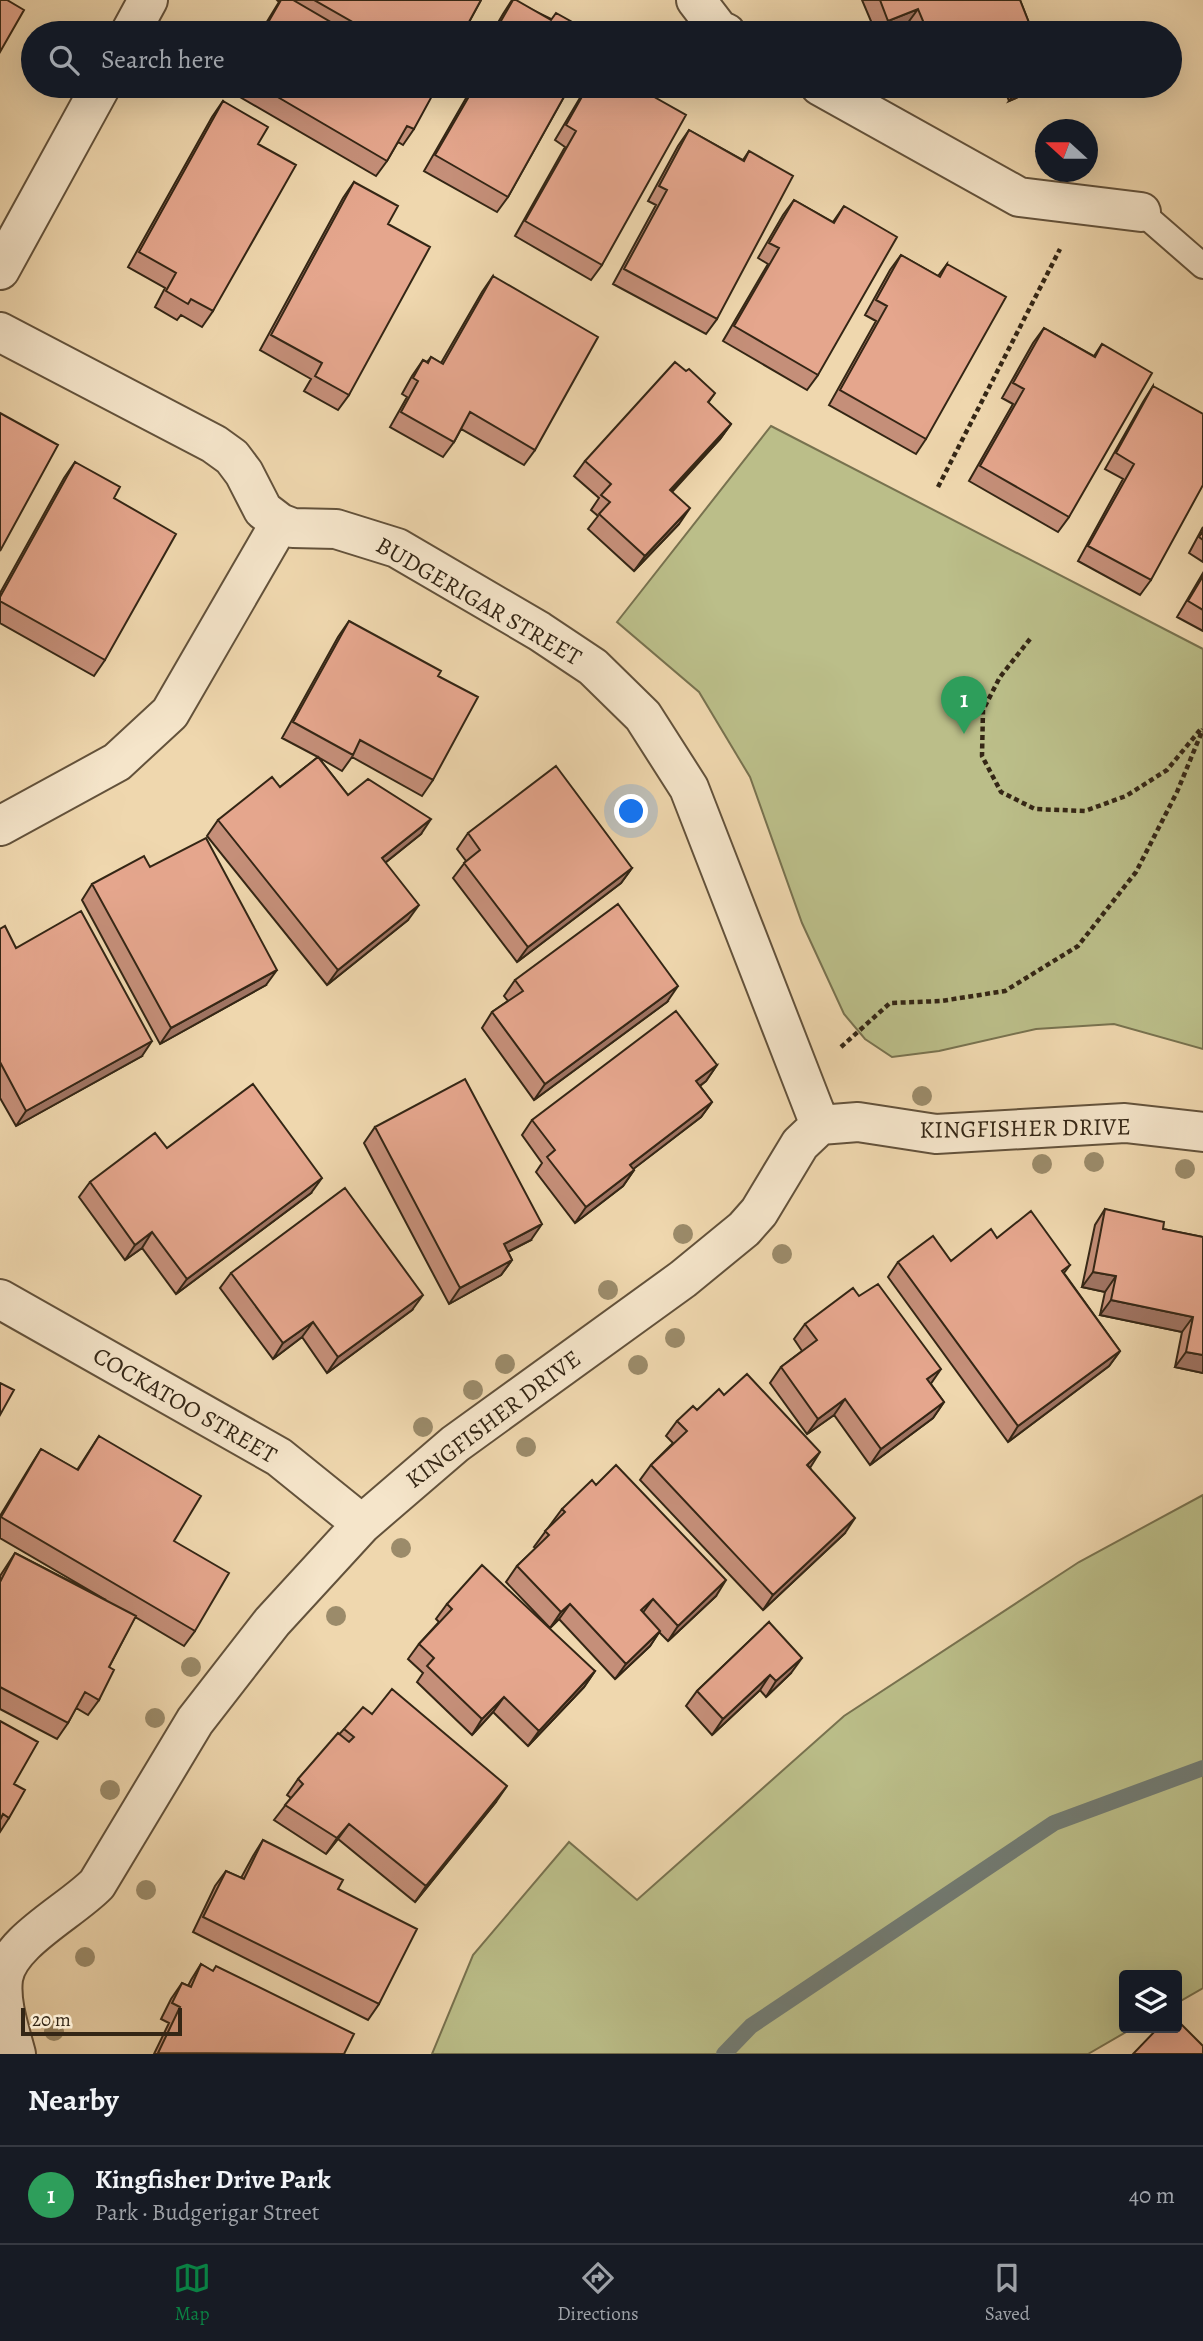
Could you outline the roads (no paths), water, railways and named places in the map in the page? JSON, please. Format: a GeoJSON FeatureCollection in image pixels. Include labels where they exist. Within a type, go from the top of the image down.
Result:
{"type":"FeatureCollection","features":[{"type":"Feature","properties":{"kind":"street"},"geometry":{"type":"LineString","coordinates":[[137,21],[148,0]]}},
{"type":"Feature","properties":{"kind":"street"},"geometry":{"type":"LineString","coordinates":[[696,0],[712,21]]}},
{"type":"Feature","properties":{"kind":"street"},"geometry":{"type":"LineString","coordinates":[[0,270],[94,98]]}},
{"type":"Feature","properties":{"kind":"street"},"geometry":{"type":"LineString","coordinates":[[842,98],[1019,197],[1141,212]]}},
{"type":"Feature","properties":{"kind":"street"},"geometry":{"type":"LineString","coordinates":[[0,332],[214,444],[232,457],[244,473],[262,510],[280,523],[170,713],[117,762],[0,826]]}},
{"type":"Feature","properties":{"kind":"street","name":"BUDGERIGAR STREET"},"geometry":{"type":"LineString","coordinates":[[280,523],[293,528],[336,529],[397,548],[540,631],[593,667],[643,716],[689,788],[820,1125]]}},
{"type":"Feature","properties":{"kind":"street","name":"KINGFISHER DRIVE"},"geometry":{"type":"LineString","coordinates":[[16,2054],[2,1995],[2,1970],[23,1945],[79,1902],[97,1884],[195,1721],[272,1622],[362,1524],[455,1444],[683,1279],[744,1229],[759,1212],[800,1144],[820,1125],[858,1122],[936,1134],[1125,1123],[1203,1132]]}},
{"type":"Feature","properties":{"kind":"street","name":"COCKATOO STREET"},"geometry":{"type":"LineString","coordinates":[[0,1299],[279,1457],[362,1524]]}},
{"type":"Feature","properties":{"kind":"lane"},"geometry":{"type":"LineString","coordinates":[[1141,212],[1203,266]]}},
{"type":"Feature","properties":{"kind":"waterway"},"geometry":{"type":"LineString","coordinates":[[724,2054],[751,2026],[1054,1823],[1203,1768]]}},
{"type":"Feature","properties":{"kind":"place","name":"Kingfisher Drive Park"},"geometry":{"type":"Point","coordinates":[964,734]}}]}
